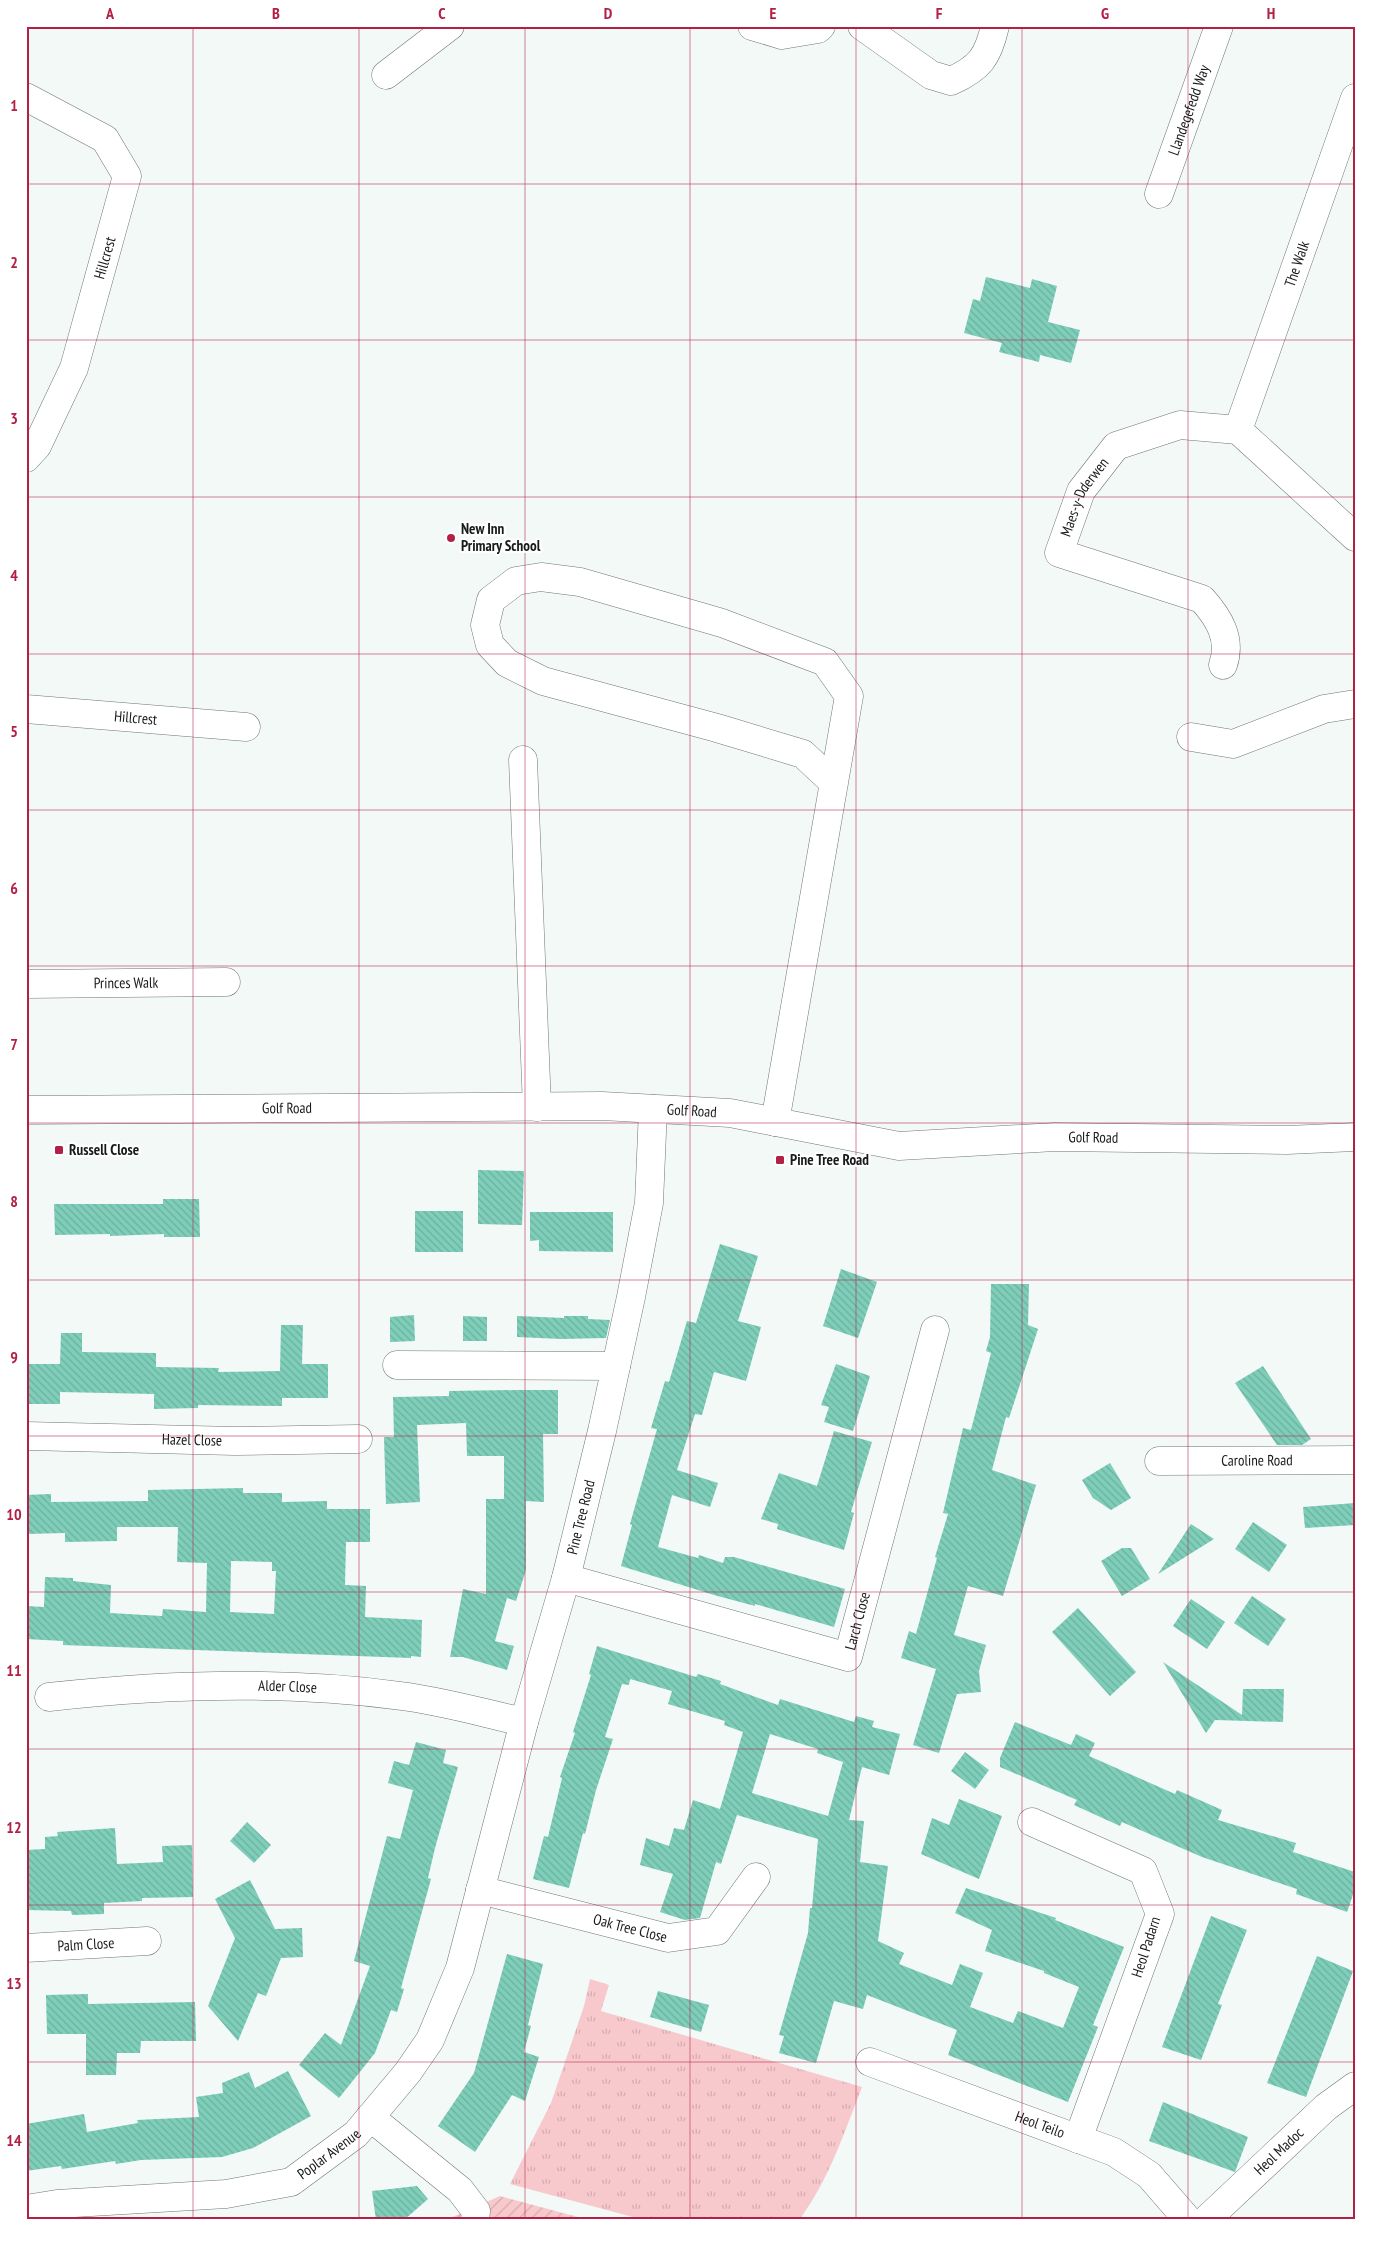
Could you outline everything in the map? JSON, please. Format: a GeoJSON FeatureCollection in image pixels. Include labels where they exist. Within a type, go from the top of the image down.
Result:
{"type":"FeatureCollection","features":[{"type":"Feature","properties":{"kind":"street"},"geometry":{"type":"LineString","coordinates":[[386,75],[450,26]]}},
{"type":"Feature","properties":{"kind":"street"},"geometry":{"type":"LineString","coordinates":[[752,26],[782,35],[818,29],[821,26]]}},
{"type":"Feature","properties":{"kind":"street"},"geometry":{"type":"LineString","coordinates":[[862,26],[931,75],[951,81],[980,63],[988,53],[995,26]]}},
{"type":"Feature","properties":{"kind":"street","name":"Llandegefedd Way"},"geometry":{"type":"LineString","coordinates":[[1159,194],[1219,26]]}},
{"type":"Feature","properties":{"kind":"street","name":"Hillcrest"},"geometry":{"type":"LineString","coordinates":[[26,97],[105,139],[127,176],[74,368],[38,446],[26,458]]}},
{"type":"Feature","properties":{"kind":"street","name":"The Walk"},"geometry":{"type":"LineString","coordinates":[[1238,430],[1355,98]]}},
{"type":"Feature","properties":{"kind":"street","name":"Maes-y-Dderwen"},"geometry":{"type":"LineString","coordinates":[[1223,665],[1228,651],[1224,635],[1216,615],[1202,599],[1059,553],[1081,491],[1116,446],[1180,425],[1238,430]]}},
{"type":"Feature","properties":{"kind":"street"},"geometry":{"type":"LineString","coordinates":[[1238,430],[1355,537]]}},
{"type":"Feature","properties":{"kind":"street"},"geometry":{"type":"LineString","coordinates":[[775,1122],[834,783],[849,696],[825,662],[722,623],[580,582],[541,576],[516,581],[491,600],[485,626],[490,646],[507,663],[542,681],[717,728],[803,754],[834,783]]}},
{"type":"Feature","properties":{"kind":"street"},"geometry":{"type":"LineString","coordinates":[[1191,737],[1233,744],[1324,709],[1355,704]]}},
{"type":"Feature","properties":{"kind":"street","name":"Hillcrest"},"geometry":{"type":"LineString","coordinates":[[26,709],[246,727]]}},
{"type":"Feature","properties":{"kind":"street"},"geometry":{"type":"LineString","coordinates":[[523,760],[537,1106]]}},
{"type":"Feature","properties":{"kind":"street","name":"Princes Walk"},"geometry":{"type":"LineString","coordinates":[[26,984],[226,982]]}},
{"type":"Feature","properties":{"kind":"street","name":"Golf Road"},"geometry":{"type":"LineString","coordinates":[[26,1110],[602,1106],[730,1113],[899,1146],[1055,1137],[1287,1140],[1355,1137]]}},
{"type":"Feature","properties":{"kind":"street","name":"Pine Tree Road"},"geometry":{"type":"LineString","coordinates":[[480,1890],[524,1722],[566,1578],[616,1366],[649,1203],[653,1109]]}},
{"type":"Feature","properties":{"kind":"street","name":"Larch Close"},"geometry":{"type":"LineString","coordinates":[[566,1578],[848,1658],[935,1330]]}},
{"type":"Feature","properties":{"kind":"street"},"geometry":{"type":"LineString","coordinates":[[397,1365],[616,1366]]}},
{"type":"Feature","properties":{"kind":"street","name":"Hazel Close"},"geometry":{"type":"LineString","coordinates":[[26,1436],[235,1441],[358,1439]]}},
{"type":"Feature","properties":{"kind":"street","name":"Caroline Road"},"geometry":{"type":"LineString","coordinates":[[1159,1461],[1355,1460]]}},
{"type":"Feature","properties":{"kind":"street","name":"Alder Close"},"geometry":{"type":"LineString","coordinates":[[49,1697],[126,1688],[280,1684],[402,1696],[524,1722]]}},
{"type":"Feature","properties":{"kind":"street","name":"Heol Padarn"},"geometry":{"type":"LineString","coordinates":[[1032,1822],[1143,1871],[1160,1914],[1078,2139]]}},
{"type":"Feature","properties":{"kind":"street","name":"Oak Tree Close"},"geometry":{"type":"LineString","coordinates":[[480,1890],[668,1938],[717,1931],[756,1877]]}},
{"type":"Feature","properties":{"kind":"street","name":"Poplar Avenue"},"geometry":{"type":"LineString","coordinates":[[26,2209],[57,2204],[226,2194],[291,2182],[356,2134],[408,2072],[430,2040],[460,1968],[480,1890]]}},
{"type":"Feature","properties":{"kind":"street","name":"Palm Close"},"geometry":{"type":"LineString","coordinates":[[26,1948],[147,1941]]}},
{"type":"Feature","properties":{"kind":"street","name":"Heol Teilo"},"geometry":{"type":"LineString","coordinates":[[870,2062],[1114,2152],[1149,2176],[1188,2220]]}},
{"type":"Feature","properties":{"kind":"street","name":"Heol Madoc"},"geometry":{"type":"LineString","coordinates":[[1206,2220],[1326,2107],[1355,2086]]}},
{"type":"Feature","properties":{"kind":"street"},"geometry":{"type":"LineString","coordinates":[[370,2117],[460,2190],[476,2211],[475,2220]]}},
{"type":"Feature","properties":{"kind":"green space"},"geometry":{"type":"Polygon","coordinates":[[[590,1979],[609,1985],[601,2011],[862,2087],[842,2139],[819,2189],[799,2220],[644,2220],[510,2184],[551,2103],[584,2006],[590,1979]]]}},
{"type":"Feature","properties":{"kind":"green space"},"geometry":{"type":"Polygon","coordinates":[[[500,2196],[589,2220],[446,2220],[500,2196]]]}},
{"type":"Feature","properties":{"kind":"building"},"geometry":{"type":"Polygon","coordinates":[[[986,277],[1030,288],[1032,279],[1057,286],[1048,322],[1080,330],[1071,363],[1040,355],[1039,362],[999,352],[1002,343],[964,333],[973,299],[980,301],[986,277]]]}},
{"type":"Feature","properties":{"kind":"building"},"geometry":{"type":"Polygon","coordinates":[[[478,1170],[524,1171],[522,1225],[478,1224],[478,1170]]]}},
{"type":"Feature","properties":{"kind":"building"},"geometry":{"type":"Polygon","coordinates":[[[163,1199],[199,1199],[200,1237],[164,1237],[164,1234],[110,1236],[110,1234],[55,1235],[54,1204],[163,1204],[163,1199]]]}},
{"type":"Feature","properties":{"kind":"building"},"geometry":{"type":"Polygon","coordinates":[[[415,1211],[463,1211],[463,1252],[415,1252],[415,1211]]]}},
{"type":"Feature","properties":{"kind":"building"},"geometry":{"type":"Polygon","coordinates":[[[530,1212],[613,1212],[613,1252],[539,1251],[539,1240],[530,1241],[530,1212]]]}},
{"type":"Feature","properties":{"kind":"building"},"geometry":{"type":"Polygon","coordinates":[[[720,1244],[758,1256],[738,1321],[761,1327],[746,1381],[714,1372],[702,1415],[695,1414],[677,1470],[718,1483],[710,1507],[672,1495],[658,1547],[698,1558],[699,1555],[723,1563],[725,1557],[734,1557],[845,1589],[834,1627],[755,1604],[755,1606],[714,1595],[621,1566],[632,1525],[630,1524],[657,1429],[651,1428],[665,1381],[669,1382],[687,1321],[696,1323],[720,1244]]]}},
{"type":"Feature","properties":{"kind":"building"},"geometry":{"type":"Polygon","coordinates":[[[841,1269],[877,1282],[858,1338],[823,1326],[841,1269]]]}},
{"type":"Feature","properties":{"kind":"building"},"geometry":{"type":"Polygon","coordinates":[[[991,1284],[1029,1284],[1028,1325],[1038,1329],[1009,1418],[1006,1417],[992,1470],[1036,1485],[1003,1596],[968,1586],[954,1635],[986,1645],[979,1671],[981,1692],[957,1694],[939,1753],[913,1745],[936,1669],[901,1658],[909,1631],[916,1634],[948,1514],[943,1513],[963,1428],[971,1430],[991,1353],[986,1351],[990,1337],[991,1284]]]}},
{"type":"Feature","properties":{"kind":"building"},"geometry":{"type":"Polygon","coordinates":[[[414,1315],[415,1341],[390,1342],[390,1317],[414,1315]]]}},
{"type":"Feature","properties":{"kind":"building"},"geometry":{"type":"Polygon","coordinates":[[[463,1316],[487,1317],[487,1341],[463,1341],[463,1316]]]}},
{"type":"Feature","properties":{"kind":"building"},"geometry":{"type":"Polygon","coordinates":[[[517,1316],[564,1318],[564,1316],[588,1316],[588,1319],[610,1320],[606,1338],[561,1339],[517,1337],[517,1316]]]}},
{"type":"Feature","properties":{"kind":"building"},"geometry":{"type":"Polygon","coordinates":[[[281,1325],[303,1325],[302,1364],[328,1364],[328,1398],[282,1398],[282,1406],[198,1405],[198,1408],[154,1409],[154,1394],[60,1392],[60,1404],[26,1404],[26,1364],[60,1364],[61,1333],[82,1333],[82,1352],[156,1353],[156,1367],[219,1368],[218,1372],[280,1371],[281,1325]]]}},
{"type":"Feature","properties":{"kind":"building"},"geometry":{"type":"Polygon","coordinates":[[[836,1364],[870,1376],[853,1431],[824,1422],[829,1407],[821,1405],[836,1364]]]}},
{"type":"Feature","properties":{"kind":"building"},"geometry":{"type":"Polygon","coordinates":[[[1263,1366],[1311,1439],[1302,1445],[1277,1445],[1235,1383],[1263,1366]]]}},
{"type":"Feature","properties":{"kind":"building"},"geometry":{"type":"Polygon","coordinates":[[[558,1390],[558,1434],[543,1434],[544,1502],[526,1501],[526,1570],[516,1601],[507,1598],[495,1641],[514,1646],[507,1670],[463,1657],[450,1657],[463,1589],[486,1594],[486,1499],[504,1499],[504,1456],[467,1456],[466,1423],[417,1425],[420,1502],[386,1504],[384,1437],[394,1437],[393,1397],[449,1396],[449,1391],[558,1390]]]}},
{"type":"Feature","properties":{"kind":"building"},"geometry":{"type":"Polygon","coordinates":[[[834,1431],[872,1442],[851,1512],[854,1513],[844,1550],[777,1529],[778,1524],[761,1519],[779,1473],[817,1486],[834,1431]]]}},
{"type":"Feature","properties":{"kind":"building"},"geometry":{"type":"Polygon","coordinates":[[[1110,1463],[1131,1498],[1111,1510],[1093,1498],[1082,1480],[1110,1463]]]}},
{"type":"Feature","properties":{"kind":"building"},"geometry":{"type":"Polygon","coordinates":[[[243,1488],[243,1493],[282,1493],[282,1502],[327,1501],[327,1509],[370,1509],[370,1542],[346,1542],[345,1585],[366,1586],[365,1617],[422,1620],[421,1657],[63,1645],[63,1641],[26,1639],[26,1606],[44,1607],[45,1577],[73,1578],[73,1581],[111,1585],[110,1613],[162,1616],[163,1609],[206,1612],[207,1563],[177,1562],[178,1527],[117,1527],[117,1541],[65,1542],[65,1533],[26,1534],[26,1495],[51,1494],[51,1502],[148,1501],[148,1490],[243,1488]],[[231,1561],[230,1612],[274,1614],[276,1571],[272,1571],[272,1562],[231,1561]]]}},
{"type":"Feature","properties":{"kind":"building"},"geometry":{"type":"Polygon","coordinates":[[[1355,1503],[1355,1525],[1305,1528],[1303,1507],[1355,1503]]]}},
{"type":"Feature","properties":{"kind":"building"},"geometry":{"type":"Polygon","coordinates":[[[1253,1522],[1287,1545],[1269,1572],[1235,1549],[1253,1522]]]}},
{"type":"Feature","properties":{"kind":"building"},"geometry":{"type":"Polygon","coordinates":[[[1191,1524],[1214,1539],[1158,1574],[1191,1524]]]}},
{"type":"Feature","properties":{"kind":"building"},"geometry":{"type":"Polygon","coordinates":[[[1122,1548],[1131,1548],[1150,1579],[1122,1596],[1101,1561],[1122,1548]]]}},
{"type":"Feature","properties":{"kind":"building"},"geometry":{"type":"Polygon","coordinates":[[[1252,1596],[1286,1619],[1268,1646],[1234,1623],[1252,1596]]]}},
{"type":"Feature","properties":{"kind":"building"},"geometry":{"type":"Polygon","coordinates":[[[1191,1599],[1225,1622],[1207,1649],[1173,1626],[1191,1599]]]}},
{"type":"Feature","properties":{"kind":"building"},"geometry":{"type":"Polygon","coordinates":[[[1078,1608],[1136,1672],[1110,1696],[1052,1632],[1078,1608]]]}},
{"type":"Feature","properties":{"kind":"building"},"geometry":{"type":"Polygon","coordinates":[[[597,1646],[696,1677],[698,1674],[721,1681],[720,1684],[778,1705],[780,1699],[854,1722],[856,1716],[874,1721],[872,1727],[900,1734],[889,1775],[862,1767],[849,1820],[864,1821],[860,1862],[888,1866],[878,1941],[904,1953],[899,1964],[952,1985],[960,1964],[983,1973],[970,2007],[1013,2023],[1018,2011],[1063,2028],[1079,1987],[1044,1973],[1044,1971],[985,1951],[992,1930],[955,1913],[966,1888],[1056,1918],[1055,1920],[1124,1947],[1093,2025],[1098,2027],[1068,2102],[948,2055],[957,2030],[867,1995],[863,2009],[834,2001],[816,2063],[779,2053],[784,2036],[779,2035],[808,1933],[818,1839],[737,1815],[721,1864],[716,1862],[700,1918],[685,1920],[660,1912],[673,1874],[640,1865],[646,1838],[669,1846],[674,1828],[684,1830],[693,1800],[720,1809],[743,1732],[724,1725],[725,1721],[668,1704],[672,1691],[630,1679],[629,1685],[622,1684],[605,1737],[613,1739],[596,1790],[585,1834],[583,1833],[569,1888],[533,1879],[544,1836],[548,1837],[562,1778],[560,1777],[575,1733],[573,1732],[591,1675],[589,1674],[597,1646]],[[770,1734],[752,1793],[828,1816],[843,1762],[817,1753],[818,1749],[770,1734]]]}},
{"type":"Feature","properties":{"kind":"building"},"geometry":{"type":"Polygon","coordinates":[[[1163,1662],[1242,1715],[1243,1689],[1284,1689],[1283,1722],[1215,1720],[1206,1733],[1163,1662]]]}},
{"type":"Feature","properties":{"kind":"building"},"geometry":{"type":"Polygon","coordinates":[[[1015,1722],[1071,1745],[1076,1734],[1095,1743],[1089,1756],[1175,1794],[1177,1790],[1222,1810],[1218,1820],[1296,1843],[1293,1852],[1355,1872],[1355,1889],[1347,1912],[1296,1894],[1297,1889],[1202,1857],[1122,1822],[1120,1826],[1074,1805],[1077,1800],[1000,1767],[1000,1758],[1015,1722]]]}},
{"type":"Feature","properties":{"kind":"building"},"geometry":{"type":"Polygon","coordinates":[[[416,1742],[446,1750],[443,1763],[458,1767],[435,1848],[428,1878],[431,1879],[401,1988],[404,1989],[397,2012],[391,2010],[375,2053],[339,2098],[299,2065],[325,2033],[341,2045],[370,1966],[354,1961],[387,1836],[400,1839],[413,1790],[388,1783],[394,1761],[409,1765],[416,1742]]]}},
{"type":"Feature","properties":{"kind":"building"},"geometry":{"type":"Polygon","coordinates":[[[965,1752],[989,1770],[975,1789],[951,1771],[965,1752]]]}},
{"type":"Feature","properties":{"kind":"building"},"geometry":{"type":"Polygon","coordinates":[[[959,1799],[1002,1816],[979,1879],[921,1854],[932,1818],[949,1825],[959,1799]]]}},
{"type":"Feature","properties":{"kind":"building"},"geometry":{"type":"Polygon","coordinates":[[[247,1822],[271,1845],[254,1863],[230,1841],[247,1822]]]}},
{"type":"Feature","properties":{"kind":"building"},"geometry":{"type":"Polygon","coordinates":[[[115,1828],[117,1864],[163,1862],[162,1846],[192,1845],[193,1897],[142,1898],[142,1901],[104,1903],[104,1914],[72,1915],[71,1911],[26,1910],[26,1850],[45,1849],[45,1837],[58,1836],[57,1832],[115,1828]]]}},
{"type":"Feature","properties":{"kind":"building"},"geometry":{"type":"Polygon","coordinates":[[[250,1880],[275,1929],[302,1928],[303,1957],[281,1958],[266,1996],[258,1993],[238,2041],[208,2006],[235,1938],[215,1899],[250,1880]]]}},
{"type":"Feature","properties":{"kind":"building"},"geometry":{"type":"Polygon","coordinates":[[[1211,1916],[1247,1930],[1218,2004],[1222,2005],[1201,2060],[1162,2047],[1211,1916]]]}},
{"type":"Feature","properties":{"kind":"building"},"geometry":{"type":"Polygon","coordinates":[[[507,1954],[543,1964],[528,2025],[531,2026],[524,2052],[539,2057],[525,2101],[512,2095],[475,2152],[438,2126],[474,2073],[507,1954]]]}},
{"type":"Feature","properties":{"kind":"building"},"geometry":{"type":"Polygon","coordinates":[[[1317,1956],[1353,1971],[1306,2097],[1267,2083],[1317,1956]]]}},
{"type":"Feature","properties":{"kind":"building"},"geometry":{"type":"Polygon","coordinates":[[[658,1991],[709,2005],[701,2032],[650,2017],[658,1991]]]}},
{"type":"Feature","properties":{"kind":"building"},"geometry":{"type":"Polygon","coordinates":[[[88,1994],[88,2004],[195,2002],[196,2041],[141,2041],[140,2053],[117,2053],[116,2075],[86,2075],[86,2034],[47,2034],[46,1995],[88,1994]]]}},
{"type":"Feature","properties":{"kind":"building"},"geometry":{"type":"Polygon","coordinates":[[[288,2071],[311,2116],[253,2148],[222,2157],[141,2160],[116,2164],[115,2161],[62,2169],[61,2166],[26,2171],[26,2124],[84,2114],[87,2132],[138,2123],[137,2120],[199,2117],[196,2097],[223,2093],[222,2083],[249,2072],[255,2088],[288,2071]]]}},
{"type":"Feature","properties":{"kind":"building"},"geometry":{"type":"Polygon","coordinates":[[[1163,2102],[1248,2137],[1235,2172],[1149,2141],[1163,2102]]]}},
{"type":"Feature","properties":{"kind":"building"},"geometry":{"type":"Polygon","coordinates":[[[417,2186],[428,2199],[404,2220],[376,2220],[372,2191],[417,2186]]]}},
{"type":"Feature","properties":{"kind":"place","name":"New Inn Primary School"},"geometry":{"type":"Point","coordinates":[451,538]}},
{"type":"Feature","properties":{"kind":"place","name":"Russell Close"},"geometry":{"type":"Point","coordinates":[59,1150]}},
{"type":"Feature","properties":{"kind":"place","name":"Pine Tree Road"},"geometry":{"type":"Point","coordinates":[780,1160]}}]}
